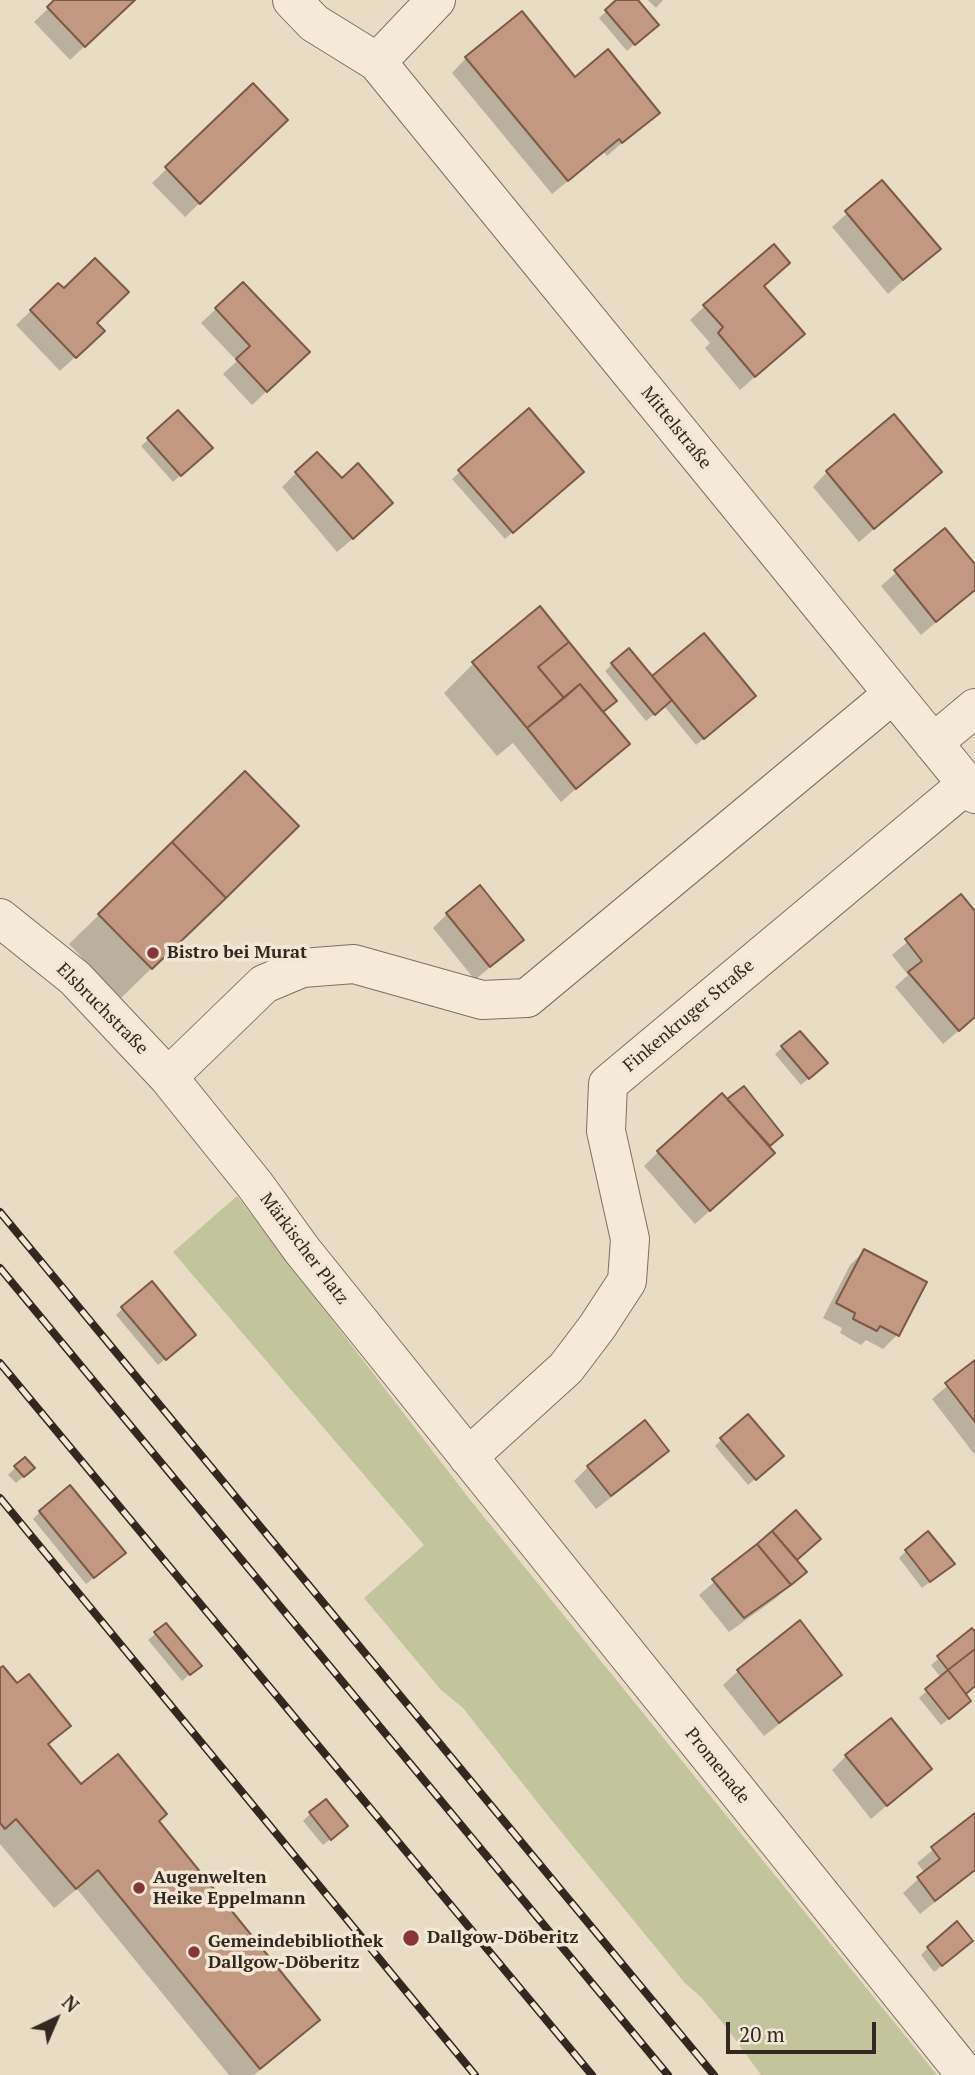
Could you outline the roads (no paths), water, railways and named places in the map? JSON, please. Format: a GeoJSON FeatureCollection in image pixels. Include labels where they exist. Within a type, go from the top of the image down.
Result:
{"type":"FeatureCollection","features":[{"type":"Feature","properties":{"kind":"street","name":"Mittelstraße"},"geometry":{"type":"LineString","coordinates":[[292,0],[314,23],[377,62],[971,789]]}},
{"type":"Feature","properties":{"kind":"street"},"geometry":{"type":"LineString","coordinates":[[377,62],[436,0]]}},
{"type":"Feature","properties":{"kind":"street"},"geometry":{"type":"LineString","coordinates":[[168,1077],[264,984],[302,968],[355,964],[482,1000],[527,998],[892,694]]}},
{"type":"Feature","properties":{"kind":"street"},"geometry":{"type":"LineString","coordinates":[[933,743],[975,708]]}},
{"type":"Feature","properties":{"kind":"street","name":"Finkenkruger Straße"},"geometry":{"type":"LineString","coordinates":[[468,1457],[566,1368],[627,1281],[630,1238],[606,1131],[608,1084],[971,789]]}},
{"type":"Feature","properties":{"kind":"street","name":"Elsbruchstraße"},"geometry":{"type":"LineString","coordinates":[[0,918],[75,978],[168,1077]]}},
{"type":"Feature","properties":{"kind":"street","name":"Märkischer Platz"},"geometry":{"type":"LineString","coordinates":[[168,1077],[468,1457]]}},
{"type":"Feature","properties":{"kind":"street","name":"Promenade"},"geometry":{"type":"LineString","coordinates":[[468,1457],[966,2075]]}},
{"type":"Feature","properties":{"kind":"railway"},"geometry":{"type":"LineString","coordinates":[[0,1212],[714,2075]]}},
{"type":"Feature","properties":{"kind":"railway"},"geometry":{"type":"LineString","coordinates":[[0,1268],[668,2075]]}},
{"type":"Feature","properties":{"kind":"railway"},"geometry":{"type":"LineString","coordinates":[[0,1363],[592,2075]]}},
{"type":"Feature","properties":{"kind":"railway"},"geometry":{"type":"LineString","coordinates":[[0,1498],[475,2075]]}},
{"type":"Feature","properties":{"kind":"place","name":"Bistro bei Murat"},"geometry":{"type":"Point","coordinates":[153,953]}},
{"type":"Feature","properties":{"kind":"place","name":"Augenwelten Heike Eppelmann"},"geometry":{"type":"Point","coordinates":[139,1888]}},
{"type":"Feature","properties":{"kind":"place","name":"Dallgow-Döberitz"},"geometry":{"type":"Point","coordinates":[411,1938]}},
{"type":"Feature","properties":{"kind":"place","name":"Gemeindebibliothek Dallgow-Döberitz"},"geometry":{"type":"Point","coordinates":[194,1952]}}]}
